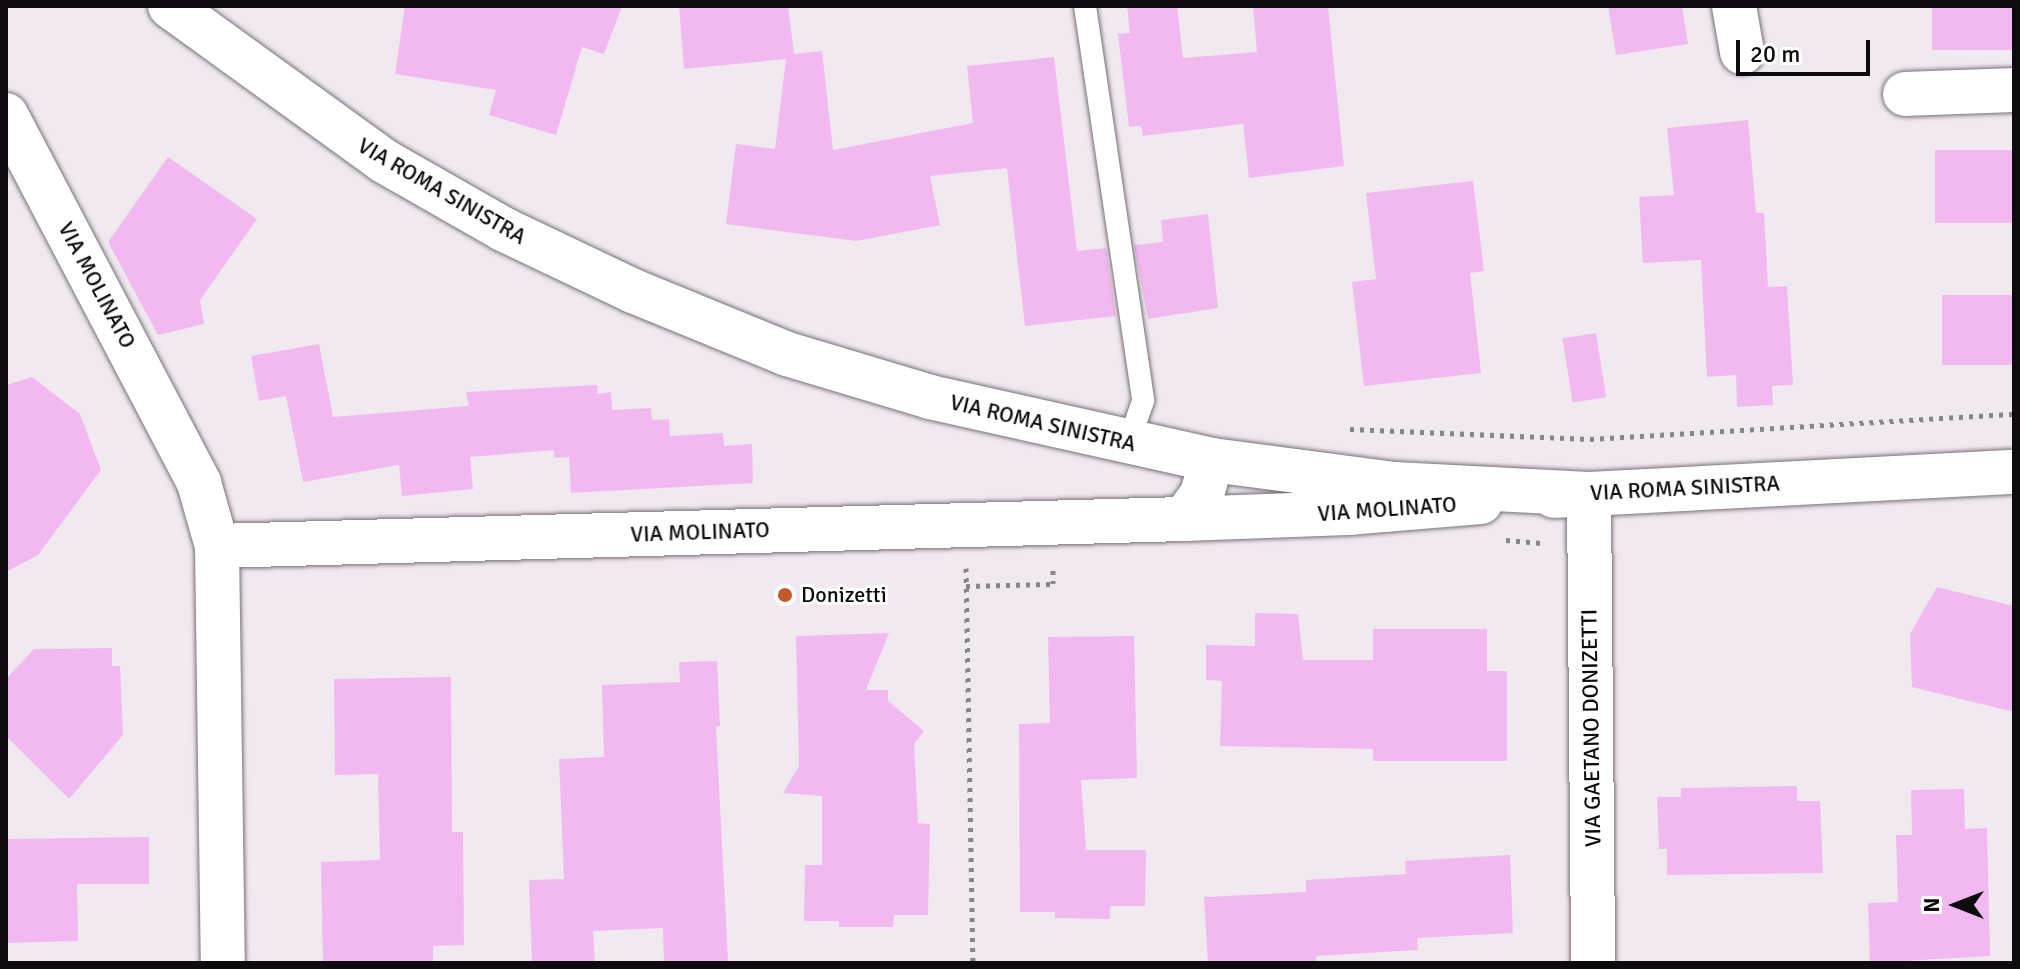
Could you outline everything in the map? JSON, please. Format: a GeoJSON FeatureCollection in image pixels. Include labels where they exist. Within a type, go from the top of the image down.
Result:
{"type":"FeatureCollection","features":[{"type":"Feature","properties":{"kind":"street","name":"VIA ROMA SINISTRA"},"geometry":{"type":"LineString","coordinates":[[170,6],[384,161],[503,229],[633,291],[787,354],[930,397],[1128,444],[1212,460],[1394,484],[1589,494],[2014,472]]}},
{"type":"Feature","properties":{"kind":"street"},"geometry":{"type":"LineString","coordinates":[[1734,6],[1742,52]]}},
{"type":"Feature","properties":{"kind":"street"},"geometry":{"type":"LineString","coordinates":[[1905,94],[2014,90]]}},
{"type":"Feature","properties":{"kind":"street","name":"VIA MOLINATO"},"geometry":{"type":"LineString","coordinates":[[6,115],[199,483],[217,546],[223,963]]}},
{"type":"Feature","properties":{"kind":"street"},"geometry":{"type":"LineString","coordinates":[[1184,519],[1202,494],[1212,460]]}},
{"type":"Feature","properties":{"kind":"street","name":"VIA MOLINATO"},"geometry":{"type":"LineString","coordinates":[[217,546],[1348,513],[1589,494]]}},
{"type":"Feature","properties":{"kind":"street","name":"VIA GAETANO DONIZETTI"},"geometry":{"type":"LineString","coordinates":[[1589,494],[1593,963]]}},
{"type":"Feature","properties":{"kind":"lane"},"geometry":{"type":"LineString","coordinates":[[1085,6],[1143,401],[1128,444]]}},
{"type":"Feature","properties":{"kind":"path"},"geometry":{"type":"LineString","coordinates":[[1342,429],[1590,439],[2014,414]]}},
{"type":"Feature","properties":{"kind":"path"},"geometry":{"type":"LineString","coordinates":[[965,525],[973,963]]}},
{"type":"Feature","properties":{"kind":"path"},"geometry":{"type":"LineString","coordinates":[[1496,539],[1544,543],[1550,556]]}},
{"type":"Feature","properties":{"kind":"path"},"geometry":{"type":"LineString","coordinates":[[966,586],[1053,584],[1053,560]]}},
{"type":"Feature","properties":{"kind":"building"},"geometry":{"type":"Polygon","coordinates":[[[405,6],[622,6],[604,54],[582,47],[556,135],[489,115],[496,90],[395,74],[405,6]]]}},
{"type":"Feature","properties":{"kind":"building"},"geometry":{"type":"Polygon","coordinates":[[[679,6],[788,6],[794,54],[822,51],[833,150],[973,123],[967,66],[1054,57],[1077,251],[1106,248],[1116,316],[1025,326],[1007,168],[930,176],[940,225],[856,241],[726,224],[736,144],[775,149],[786,59],[684,69],[679,6]]]}},
{"type":"Feature","properties":{"kind":"building"},"geometry":{"type":"Polygon","coordinates":[[[1127,6],[1177,6],[1183,58],[1257,52],[1253,6],[1328,6],[1344,166],[1249,178],[1243,124],[1143,136],[1141,126],[1129,127],[1118,34],[1130,33],[1127,6]]]}},
{"type":"Feature","properties":{"kind":"building"},"geometry":{"type":"Polygon","coordinates":[[[1608,6],[1682,6],[1688,44],[1616,55],[1608,6]]]}},
{"type":"Feature","properties":{"kind":"building"},"geometry":{"type":"Polygon","coordinates":[[[1932,6],[2014,6],[2014,50],[1932,50],[1932,6]]]}},
{"type":"Feature","properties":{"kind":"building"},"geometry":{"type":"Polygon","coordinates":[[[1748,120],[1756,213],[1764,213],[1768,287],[1787,286],[1793,385],[1772,386],[1773,405],[1737,407],[1736,375],[1707,377],[1701,260],[1643,263],[1639,197],[1674,195],[1667,128],[1748,120]]]}},
{"type":"Feature","properties":{"kind":"building"},"geometry":{"type":"Polygon","coordinates":[[[1935,150],[2014,150],[2014,223],[1935,223],[1935,150]]]}},
{"type":"Feature","properties":{"kind":"building"},"geometry":{"type":"Polygon","coordinates":[[[168,157],[257,219],[200,300],[204,324],[158,335],[108,242],[168,157]]]}},
{"type":"Feature","properties":{"kind":"building"},"geometry":{"type":"Polygon","coordinates":[[[1473,181],[1484,271],[1470,273],[1481,373],[1364,386],[1352,282],[1376,279],[1366,193],[1473,181]]]}},
{"type":"Feature","properties":{"kind":"building"},"geometry":{"type":"Polygon","coordinates":[[[1208,214],[1218,308],[1148,319],[1134,245],[1163,242],[1161,220],[1208,214]]]}},
{"type":"Feature","properties":{"kind":"building"},"geometry":{"type":"Polygon","coordinates":[[[1942,295],[2014,295],[2014,365],[1942,365],[1942,295]]]}},
{"type":"Feature","properties":{"kind":"building"},"geometry":{"type":"Polygon","coordinates":[[[1596,333],[1606,397],[1573,403],[1562,338],[1596,333]]]}},
{"type":"Feature","properties":{"kind":"building"},"geometry":{"type":"Polygon","coordinates":[[[319,344],[333,417],[469,406],[466,392],[597,385],[598,394],[611,392],[612,410],[651,408],[652,420],[669,419],[670,436],[723,433],[724,446],[752,444],[753,483],[571,493],[569,457],[554,458],[554,450],[470,457],[473,489],[402,496],[399,465],[303,482],[286,396],[259,401],[251,356],[319,344]]]}},
{"type":"Feature","properties":{"kind":"building"},"geometry":{"type":"Polygon","coordinates":[[[32,377],[80,414],[101,470],[38,555],[6,572],[6,385],[32,377]]]}},
{"type":"Feature","properties":{"kind":"building"},"geometry":{"type":"Polygon","coordinates":[[[1937,587],[2014,606],[2014,712],[1912,687],[1910,634],[1937,587]]]}},
{"type":"Feature","properties":{"kind":"building"},"geometry":{"type":"Polygon","coordinates":[[[1255,613],[1298,614],[1303,660],[1373,660],[1373,629],[1487,629],[1487,671],[1507,671],[1507,761],[1373,761],[1373,749],[1220,746],[1222,681],[1206,680],[1206,645],[1255,646],[1255,613]]]}},
{"type":"Feature","properties":{"kind":"building"},"geometry":{"type":"Polygon","coordinates":[[[889,633],[866,690],[888,690],[888,701],[924,731],[914,744],[918,823],[930,824],[928,915],[894,915],[893,927],[839,927],[839,921],[804,921],[805,865],[822,865],[822,796],[783,793],[799,766],[796,636],[889,633]]]}},
{"type":"Feature","properties":{"kind":"building"},"geometry":{"type":"Polygon","coordinates":[[[1134,636],[1137,778],[1081,780],[1086,850],[1146,850],[1145,906],[1110,906],[1110,919],[1055,918],[1055,912],[1020,912],[1019,724],[1050,723],[1048,637],[1134,636]]]}},
{"type":"Feature","properties":{"kind":"building"},"geometry":{"type":"Polygon","coordinates":[[[112,648],[112,666],[120,666],[123,735],[69,799],[6,736],[6,679],[34,649],[112,648]]]}},
{"type":"Feature","properties":{"kind":"building"},"geometry":{"type":"Polygon","coordinates":[[[717,661],[720,726],[716,727],[728,961],[664,963],[663,928],[593,931],[595,963],[532,963],[529,880],[564,879],[559,759],[604,757],[602,685],[680,682],[679,662],[717,661]]]}},
{"type":"Feature","properties":{"kind":"building"},"geometry":{"type":"Polygon","coordinates":[[[451,677],[452,832],[463,832],[464,945],[433,946],[433,963],[323,963],[321,862],[380,860],[378,774],[335,775],[334,679],[451,677]]]}},
{"type":"Feature","properties":{"kind":"building"},"geometry":{"type":"Polygon","coordinates":[[[1797,786],[1797,801],[1820,801],[1823,873],[1667,875],[1667,849],[1659,849],[1657,797],[1681,797],[1681,788],[1797,786]]]}},
{"type":"Feature","properties":{"kind":"building"},"geometry":{"type":"Polygon","coordinates":[[[1964,789],[1965,829],[1987,828],[1990,956],[1870,963],[1868,903],[1898,902],[1896,835],[1912,835],[1911,790],[1964,789]]]}},
{"type":"Feature","properties":{"kind":"building"},"geometry":{"type":"Polygon","coordinates":[[[149,837],[149,884],[77,884],[78,941],[6,943],[6,839],[149,837]]]}},
{"type":"Feature","properties":{"kind":"building"},"geometry":{"type":"Polygon","coordinates":[[[1510,855],[1513,933],[1417,938],[1418,950],[1316,956],[1317,963],[1208,963],[1204,897],[1306,892],[1306,880],[1406,874],[1405,861],[1510,855]]]}},
{"type":"Feature","properties":{"kind":"place","name":"Donizetti"},"geometry":{"type":"Point","coordinates":[785,595]}}]}
